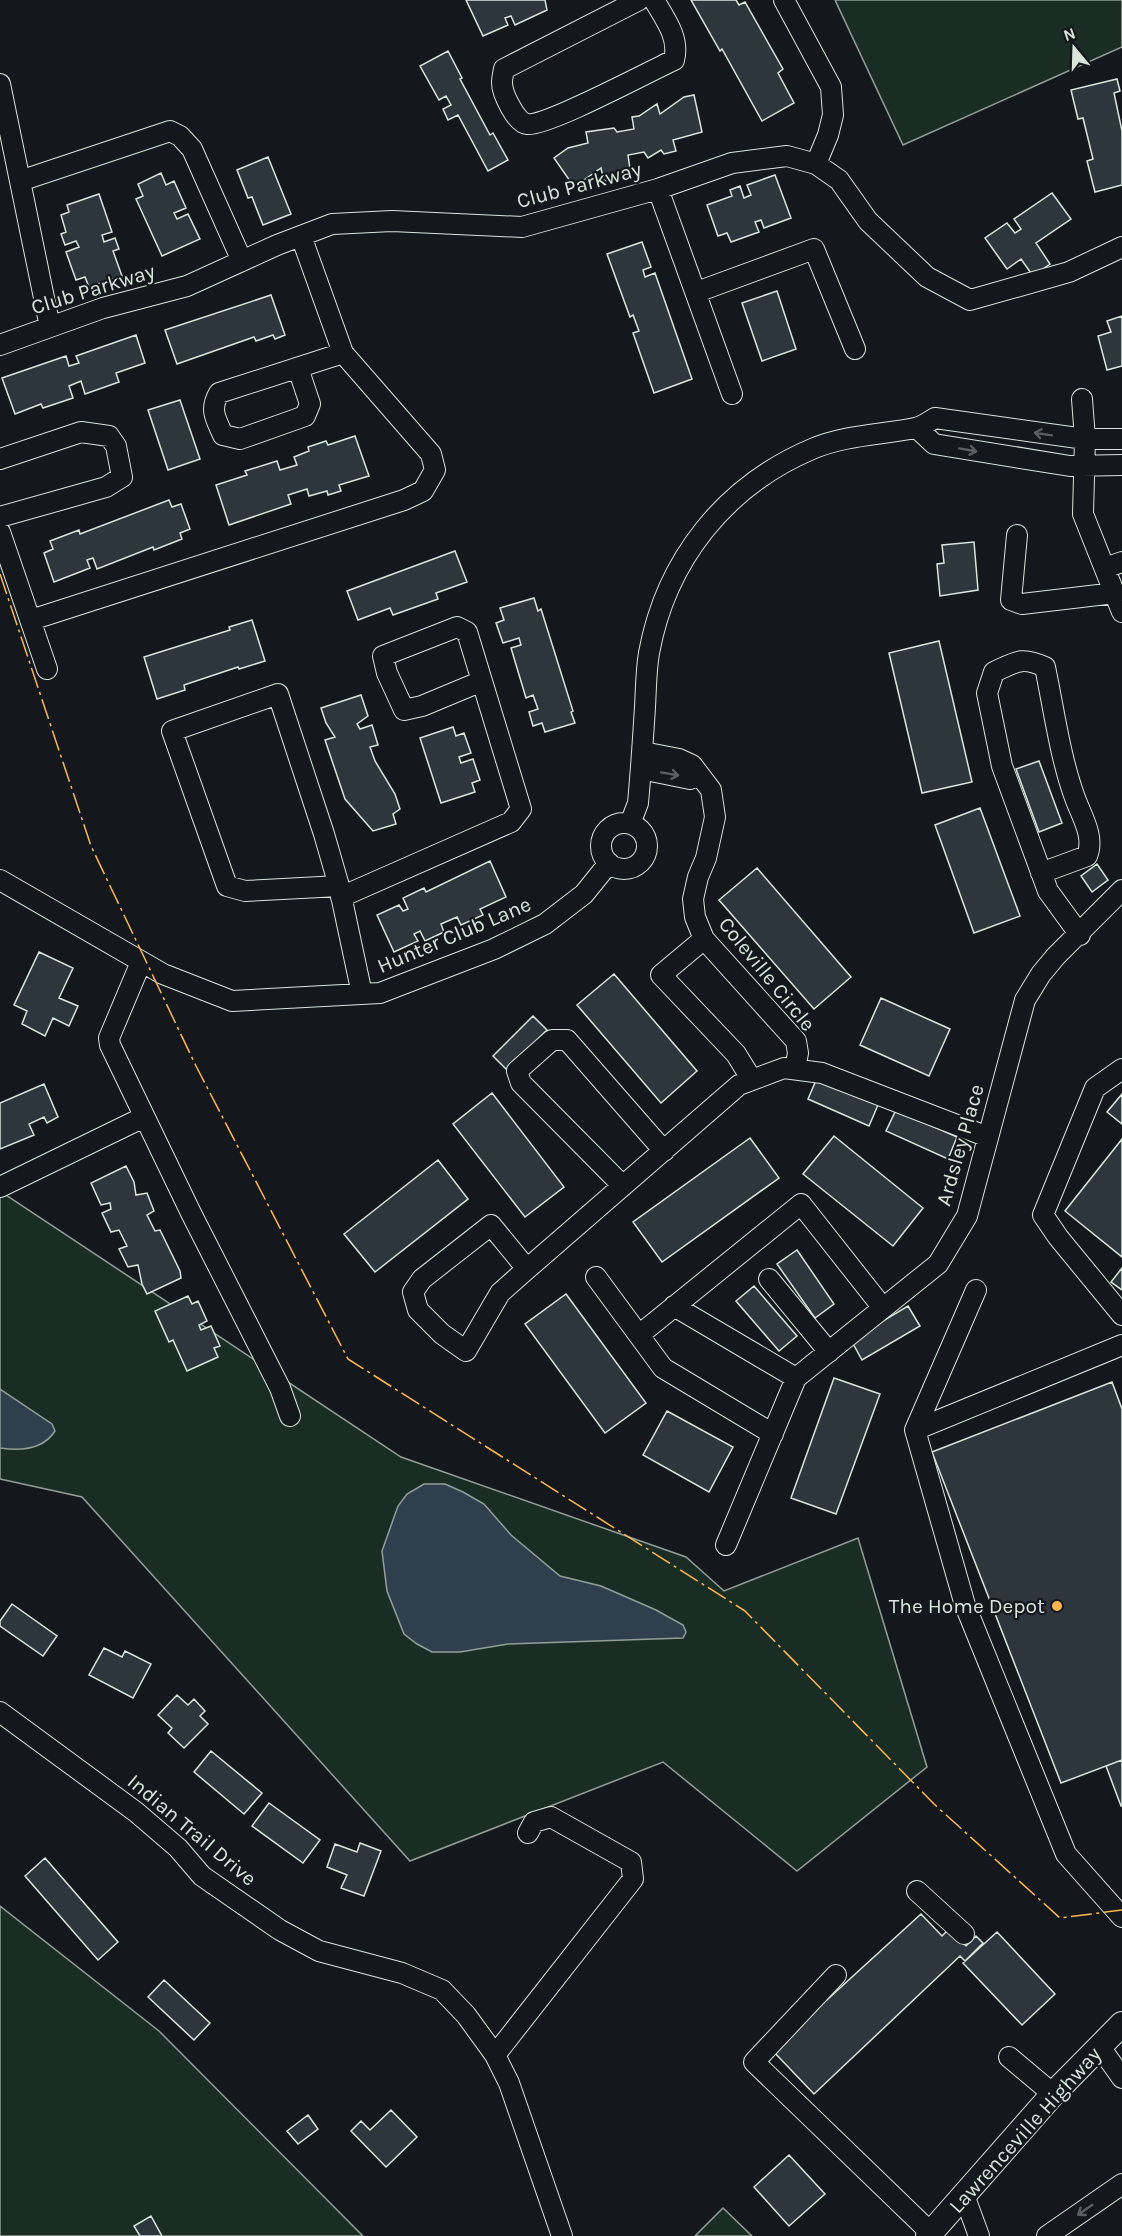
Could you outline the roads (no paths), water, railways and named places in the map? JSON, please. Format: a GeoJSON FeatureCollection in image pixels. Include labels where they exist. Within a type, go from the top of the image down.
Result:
{"type":"FeatureCollection","features":[{"type":"Feature","properties":{"kind":"main road","name":"Lawrenceville Highway"},"geometry":{"type":"LineString","coordinates":[[930,2234],[1053,2094],[1122,2024]]}},
{"type":"Feature","properties":{"kind":"street"},"geometry":{"type":"LineString","coordinates":[[639,0],[504,69],[502,84],[506,99],[519,120],[527,124],[550,119],[674,60],[677,48],[654,0]]}},
{"type":"Feature","properties":{"kind":"street"},"geometry":{"type":"LineString","coordinates":[[784,0],[831,87],[833,115],[828,135],[816,164]]}},
{"type":"Feature","properties":{"kind":"street"},"geometry":{"type":"LineString","coordinates":[[0,84],[50,327]]}},
{"type":"Feature","properties":{"kind":"street"},"geometry":{"type":"LineString","coordinates":[[20,181],[170,131],[180,136],[192,150],[242,261]]}},
{"type":"Feature","properties":{"kind":"street","name":"Club Parkway"},"geometry":{"type":"LineString","coordinates":[[0,345],[103,308],[187,286],[332,224],[392,220],[522,227],[658,189],[732,164],[787,156],[816,164],[839,180],[868,221],[927,277],[970,300],[1069,272],[1122,247]]}},
{"type":"Feature","properties":{"kind":"street"},"geometry":{"type":"LineString","coordinates":[[658,189],[732,394]]}},
{"type":"Feature","properties":{"kind":"street"},"geometry":{"type":"LineString","coordinates":[[32,620],[404,500],[423,491],[435,470],[431,454],[343,353],[301,236]]}},
{"type":"Feature","properties":{"kind":"street"},"geometry":{"type":"LineString","coordinates":[[697,292],[814,249],[855,349]]}},
{"type":"Feature","properties":{"kind":"street"},"geometry":{"type":"LineString","coordinates":[[298,368],[310,404],[305,416],[240,439],[223,435],[214,417],[213,403],[219,393],[343,353]]}},
{"type":"Feature","properties":{"kind":"street"},"geometry":{"type":"LineString","coordinates":[[1017,535],[1011,600],[1022,604],[1119,603],[1113,565],[1083,514],[1085,439],[1082,399]]}},
{"type":"Feature","properties":{"kind":"street"},"geometry":{"type":"LineString","coordinates":[[630,824],[638,803],[648,655],[659,610],[679,566],[706,528],[731,500],[786,461],[814,448],[845,439],[917,428],[935,418],[1085,439],[1122,439]]}},
{"type":"Feature","properties":{"kind":"street"},"geometry":{"type":"LineString","coordinates":[[917,428],[934,444],[1027,461],[1084,467],[1122,465]]}},
{"type":"Feature","properties":{"kind":"street"},"geometry":{"type":"LineString","coordinates":[[0,459],[81,432],[99,433],[110,436],[116,446],[122,477],[106,488],[0,517]]}},
{"type":"Feature","properties":{"kind":"street"},"geometry":{"type":"LineString","coordinates":[[0,532],[47,669]]}},
{"type":"Feature","properties":{"kind":"street"},"geometry":{"type":"LineString","coordinates":[[362,994],[340,891],[324,834],[278,694],[172,731],[227,886],[245,891],[340,891],[511,822],[521,809],[482,681],[467,632],[457,627],[383,656],[387,673],[404,710],[422,706],[482,681]]}},
{"type":"Feature","properties":{"kind":"street"},"geometry":{"type":"LineString","coordinates":[[1041,873],[1087,856],[1090,837],[1069,782],[1045,667],[1028,659],[994,672],[987,693],[1002,766],[1041,873],[1048,891],[1080,935]]}},
{"type":"Feature","properties":{"kind":"street","name":"Coleville Circle"},"geometry":{"type":"LineString","coordinates":[[642,761],[679,759],[692,765],[711,790],[715,817],[706,858],[698,877],[693,899],[695,917],[704,939],[796,1041],[798,1053],[795,1069]]}},
{"type":"Feature","properties":{"kind":"street"},"geometry":{"type":"LineString","coordinates":[[617,822],[636,825],[647,839],[645,858],[630,869],[611,866],[609,863],[600,852],[603,834],[617,822]]}},
{"type":"Feature","properties":{"kind":"street","name":"Hunter Club Lane"},"geometry":{"type":"LineString","coordinates":[[0,880],[141,962],[182,983],[232,1001],[380,993],[494,949],[545,924],[584,894],[609,863]]}},
{"type":"Feature","properties":{"kind":"street","name":"Ardsley Place"},"geometry":{"type":"LineString","coordinates":[[726,1545],[796,1378],[938,1264],[967,1216],[1025,1000],[1041,974],[1122,890]]}},
{"type":"Feature","properties":{"kind":"street"},"geometry":{"type":"LineString","coordinates":[[704,939],[660,975],[736,1054],[752,1080]]}},
{"type":"Feature","properties":{"kind":"street"},"geometry":{"type":"LineString","coordinates":[[141,962],[109,1038],[116,1060],[280,1388],[290,1416]]}},
{"type":"Feature","properties":{"kind":"street"},"geometry":{"type":"LineString","coordinates":[[623,1186],[521,1083],[517,1071],[552,1040],[567,1040],[664,1151]]}},
{"type":"Feature","properties":{"kind":"street"},"geometry":{"type":"LineString","coordinates":[[527,1269],[491,1225],[422,1279],[413,1292],[418,1310],[442,1335],[466,1351],[500,1293],[739,1085],[784,1068],[822,1073],[988,1137]]}},
{"type":"Feature","properties":{"kind":"street"},"geometry":{"type":"LineString","coordinates":[[1122,1069],[1095,1088],[1043,1215],[1058,1237],[1122,1315]]}},
{"type":"Feature","properties":{"kind":"street"},"geometry":{"type":"LineString","coordinates":[[0,1187],[144,1117]]}},
{"type":"Feature","properties":{"kind":"street"},"geometry":{"type":"LineString","coordinates":[[639,1335],[801,1204],[883,1308]]}},
{"type":"Feature","properties":{"kind":"street"},"geometry":{"type":"LineString","coordinates":[[596,1277],[663,1368],[773,1434]]}},
{"type":"Feature","properties":{"kind":"street"},"geometry":{"type":"LineString","coordinates":[[769,1279],[829,1352]]}},
{"type":"Feature","properties":{"kind":"street"},"geometry":{"type":"LineString","coordinates":[[976,1290],[915,1430],[965,1605],[1066,1854],[1122,1917]]}},
{"type":"Feature","properties":{"kind":"street"},"geometry":{"type":"LineString","coordinates":[[674,1306],[796,1378]]}},
{"type":"Feature","properties":{"kind":"street"},"geometry":{"type":"LineString","coordinates":[[915,1430],[1122,1345]]}},
{"type":"Feature","properties":{"kind":"street","name":"Indian Trail Drive"},"geometry":{"type":"LineString","coordinates":[[0,1712],[136,1812],[178,1848],[202,1876],[280,1930],[319,1951],[402,1973],[442,1990],[466,2015],[495,2055],[509,2082],[562,2236]]}},
{"type":"Feature","properties":{"kind":"street"},"geometry":{"type":"LineString","coordinates":[[495,2055],[633,1879],[631,1862],[551,1817],[534,1822],[528,1833]]}},
{"type":"Feature","properties":{"kind":"street"},"geometry":{"type":"LineString","coordinates":[[917,1891],[964,1934]]}},
{"type":"Feature","properties":{"kind":"street"},"geometry":{"type":"LineString","coordinates":[[836,1976],[754,2062],[930,2234]]}},
{"type":"Feature","properties":{"kind":"street"},"geometry":{"type":"LineString","coordinates":[[1100,2047],[1122,2078]]}},
{"type":"Feature","properties":{"kind":"street"},"geometry":{"type":"LineString","coordinates":[[1009,2057],[1053,2094]]}},
{"type":"Feature","properties":{"kind":"street"},"geometry":{"type":"LineString","coordinates":[[1047,2236],[1122,2184]]}},
{"type":"Feature","properties":{"kind":"street"},"geometry":{"type":"LineString","coordinates":[[964,2195],[979,2236]]}},
{"type":"Feature","properties":{"kind":"water"},"geometry":{"type":"Polygon","coordinates":[[[0,1389],[52,1424],[55,1431],[50,1437],[38,1446],[30,1448],[0,1448],[0,1389]]]}},
{"type":"Feature","properties":{"kind":"water"},"geometry":{"type":"Polygon","coordinates":[[[424,1484],[445,1484],[484,1504],[511,1535],[560,1576],[601,1586],[656,1610],[683,1625],[686,1632],[683,1638],[508,1644],[460,1652],[432,1652],[417,1644],[404,1634],[387,1591],[382,1551],[398,1506],[407,1494],[424,1484]]]}},
{"type":"Feature","properties":{"kind":"place","name":"The Home Depot"},"geometry":{"type":"Point","coordinates":[1057,1606]}}]}
